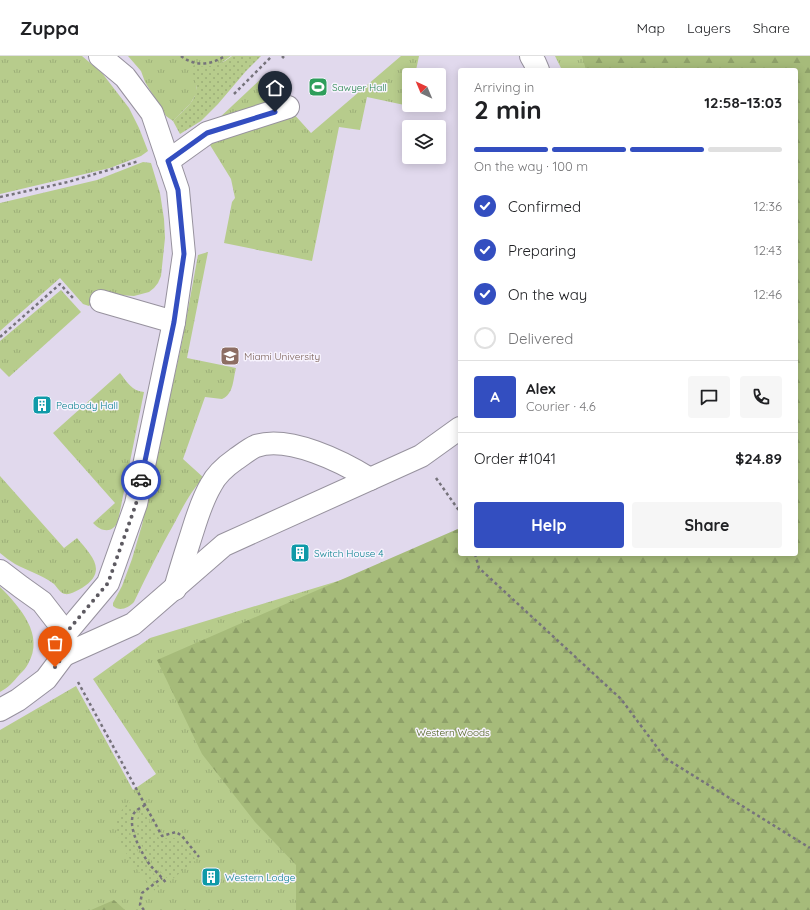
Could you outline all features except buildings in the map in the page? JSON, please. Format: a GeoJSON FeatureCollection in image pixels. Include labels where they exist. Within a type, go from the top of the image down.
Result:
{"type":"FeatureCollection","features":[{"type":"Feature","properties":{"kind":"street"},"geometry":{"type":"LineString","coordinates":[[64,655],[66,633],[108,583],[136,504],[174,322],[184,254],[178,190],[152,113],[125,78],[100,56]]}},
{"type":"Feature","properties":{"kind":"street"},"geometry":{"type":"LineString","coordinates":[[531,56],[537,68]]}},
{"type":"Feature","properties":{"kind":"street"},"geometry":{"type":"LineString","coordinates":[[168,161],[207,133],[288,107]]}},
{"type":"Feature","properties":{"kind":"street"},"geometry":{"type":"LineString","coordinates":[[101,301],[174,322]]}},
{"type":"Feature","properties":{"kind":"street"},"geometry":{"type":"LineString","coordinates":[[0,710],[18,700],[46,679],[64,655],[132,624],[175,589],[224,545],[421,456],[458,429]]}},
{"type":"Feature","properties":{"kind":"street"},"geometry":{"type":"LineString","coordinates":[[175,589],[200,509],[211,484],[227,466],[247,451],[257,446],[275,443],[294,446],[328,456],[353,468],[370,479]]}},
{"type":"Feature","properties":{"kind":"street"},"geometry":{"type":"LineString","coordinates":[[0,571],[42,602],[66,633]]}},
{"type":"Feature","properties":{"kind":"path"},"geometry":{"type":"LineString","coordinates":[[181,56],[194,63],[211,63],[225,56]]}},
{"type":"Feature","properties":{"kind":"path"},"geometry":{"type":"LineString","coordinates":[[0,337],[60,284],[86,312],[101,301]]}},
{"type":"Feature","properties":{"kind":"path"},"geometry":{"type":"LineString","coordinates":[[421,456],[458,509]]}},
{"type":"Feature","properties":{"kind":"path"},"geometry":{"type":"LineString","coordinates":[[476,556],[479,568],[621,699],[665,758],[810,848]]}},
{"type":"Feature","properties":{"kind":"path"},"geometry":{"type":"LineString","coordinates":[[64,655],[162,836],[176,832],[182,836],[200,858]]}},
{"type":"Feature","properties":{"kind":"path"},"geometry":{"type":"LineString","coordinates":[[145,805],[137,810],[134,815],[132,823],[133,833],[139,847],[150,864],[167,884]]}},
{"type":"Feature","properties":{"kind":"path"},"geometry":{"type":"LineString","coordinates":[[144,910],[140,905],[142,893],[162,878]]}},
{"type":"Feature","properties":{"kind":"shaded area","name":"Miami University"},"geometry":{"type":"Polygon","coordinates":[[[0,56],[810,56],[810,910],[0,910],[0,56]]]}},
{"type":"Feature","properties":{"kind":"green space"},"geometry":{"type":"Polygon","coordinates":[[[0,56],[82,56],[102,73],[129,108],[148,151],[141,156],[110,168],[0,194],[0,56]]]}},
{"type":"Feature","properties":{"kind":"green space"},"geometry":{"type":"Polygon","coordinates":[[[128,56],[231,56],[196,81],[196,94],[190,104],[173,121],[166,116],[145,82],[141,71],[128,56]]]}},
{"type":"Feature","properties":{"kind":"green space"},"geometry":{"type":"Polygon","coordinates":[[[232,56],[261,56],[201,121],[180,134],[173,121],[190,104],[196,93],[195,78],[191,69],[194,65],[204,67],[214,65],[223,62],[232,56]]]}},
{"type":"Feature","properties":{"kind":"green space"},"geometry":{"type":"Polygon","coordinates":[[[401,56],[419,56],[416,68],[402,68],[402,104],[367,97],[360,130],[339,127],[312,261],[224,243],[232,202],[235,198],[231,179],[210,145],[218,137],[225,134],[284,120],[292,112],[311,133],[401,56]]]}},
{"type":"Feature","properties":{"kind":"green space","name":"Western Woods"},"geometry":{"type":"Polygon","coordinates":[[[555,56],[810,56],[810,910],[0,910],[0,730],[76,686],[133,790],[156,774],[93,679],[150,638],[458,545],[458,556],[798,556],[798,68],[561,68],[555,56]]]}},
{"type":"Feature","properties":{"kind":"green space","name":"Western Woods"},"geometry":{"type":"Polygon","coordinates":[[[582,56],[810,56],[810,910],[296,910],[296,865],[255,822],[202,754],[157,660],[458,529],[458,556],[798,556],[798,68],[585,68],[582,56]]]}},
{"type":"Feature","properties":{"kind":"green space"},"geometry":{"type":"Polygon","coordinates":[[[263,77],[281,98],[216,121],[263,77]]]}},
{"type":"Feature","properties":{"kind":"green space"},"geometry":{"type":"Polygon","coordinates":[[[143,162],[151,163],[160,193],[164,219],[165,238],[161,276],[154,288],[149,292],[134,296],[103,294],[95,299],[89,306],[83,304],[60,278],[0,331],[0,203],[97,180],[143,162]]]}},
{"type":"Feature","properties":{"kind":"green space"},"geometry":{"type":"Polygon","coordinates":[[[208,252],[187,358],[236,368],[231,390],[226,397],[222,399],[205,397],[183,459],[204,478],[191,493],[184,505],[134,602],[127,607],[118,609],[113,606],[113,603],[122,586],[142,525],[182,342],[198,255],[208,252]]]}},
{"type":"Feature","properties":{"kind":"green space"},"geometry":{"type":"Polygon","coordinates":[[[61,290],[81,312],[9,377],[0,368],[0,341],[61,290]]]}},
{"type":"Feature","properties":{"kind":"green space"},"geometry":{"type":"Polygon","coordinates":[[[120,373],[133,388],[144,392],[118,521],[110,530],[103,530],[93,523],[115,503],[53,433],[120,373]]]}},
{"type":"Feature","properties":{"kind":"green space"},"geometry":{"type":"Polygon","coordinates":[[[0,476],[64,548],[77,538],[95,563],[95,575],[90,582],[76,591],[65,594],[54,584],[15,564],[0,553],[0,476]]]}},
{"type":"Feature","properties":{"kind":"green space"},"geometry":{"type":"Polygon","coordinates":[[[0,587],[15,603],[28,622],[34,643],[32,653],[26,667],[11,684],[0,692],[0,587]]]}},
{"type":"Feature","properties":{"kind":"green space"},"geometry":{"type":"Polygon","coordinates":[[[129,802],[134,808],[129,816],[129,826],[137,851],[164,886],[156,892],[129,857],[119,836],[117,826],[118,817],[129,802]]]}},
{"type":"Feature","properties":{"kind":"green space"},"geometry":{"type":"Polygon","coordinates":[[[144,811],[160,840],[169,838],[177,839],[186,847],[196,860],[170,881],[149,857],[138,837],[136,827],[137,818],[144,811]]]}},
{"type":"Feature","properties":{"kind":"green space"},"geometry":{"type":"Polygon","coordinates":[[[114,900],[125,910],[91,910],[114,900]]]}},
{"type":"Feature","properties":{"kind":"way so far"},"geometry":{"type":"LineString","coordinates":[[55,667],[64,655],[66,633],[108,583],[136,504],[141,480]]}},
{"type":"Feature","properties":{"kind":"place","name":"Sawyer Hall"},"geometry":{"type":"Point","coordinates":[318,87]}},
{"type":"Feature","properties":{"kind":"place","name":"Miami University"},"geometry":{"type":"Point","coordinates":[230,356]}},
{"type":"Feature","properties":{"kind":"place","name":"Peabody Hall"},"geometry":{"type":"Point","coordinates":[42,405]}},
{"type":"Feature","properties":{"kind":"place","name":"Switch House 4"},"geometry":{"type":"Point","coordinates":[300,553]}},
{"type":"Feature","properties":{"kind":"place","name":"Western Lodge"},"geometry":{"type":"Point","coordinates":[211,877]}},
{"type":"Feature","properties":{"kind":"route"},"geometry":{"type":"LineString","coordinates":[[141,480],[174,322],[184,254],[178,190],[168,161],[207,133],[275,112]]}}]}
